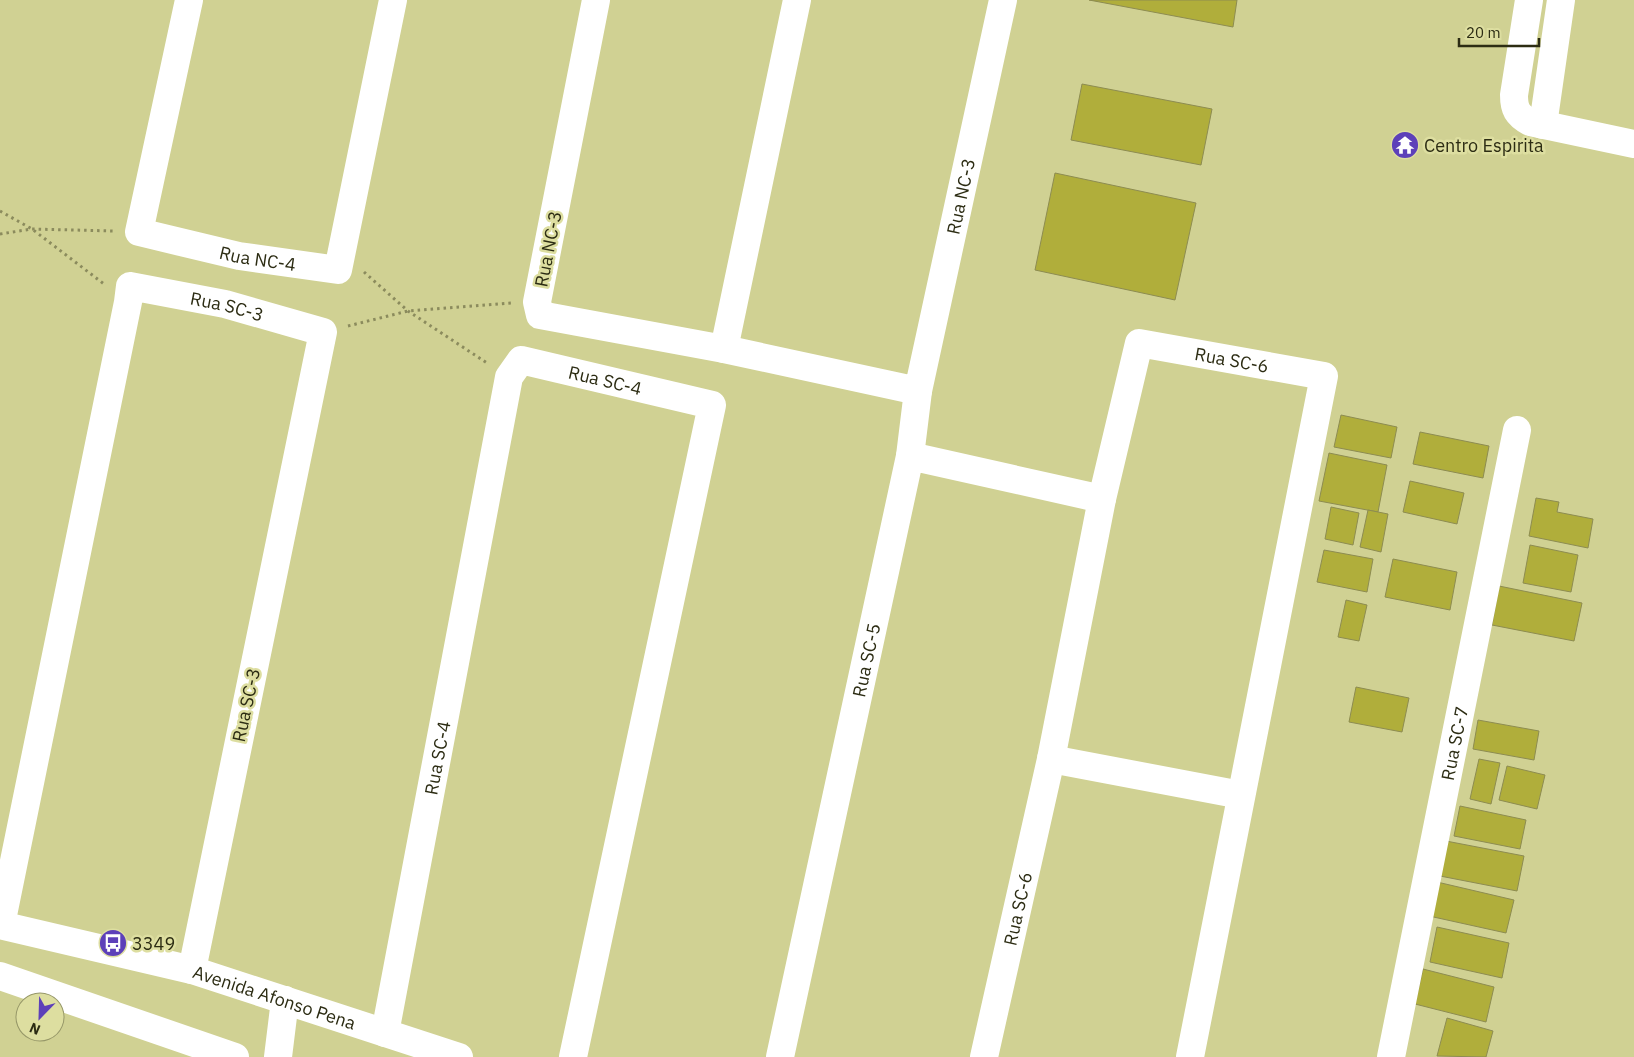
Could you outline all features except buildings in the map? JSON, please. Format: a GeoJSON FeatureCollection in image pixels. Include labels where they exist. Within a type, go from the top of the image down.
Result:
{"type":"FeatureCollection","features":[{"type":"Feature","properties":{"kind":"street"},"geometry":{"type":"LineString","coordinates":[[139,232],[189,0]]}},
{"type":"Feature","properties":{"kind":"street","name":"Rua NC-4"},"geometry":{"type":"LineString","coordinates":[[139,232],[239,256],[338,270],[393,0]]}},
{"type":"Feature","properties":{"kind":"street","name":"Rua NC-3"},"geometry":{"type":"LineString","coordinates":[[596,0],[537,302],[540,315],[724,349],[918,391]]}},
{"type":"Feature","properties":{"kind":"street"},"geometry":{"type":"LineString","coordinates":[[724,349],[797,0]]}},
{"type":"Feature","properties":{"kind":"street","name":"Rua NC-3"},"geometry":{"type":"LineString","coordinates":[[910,456],[918,391],[1004,0]]}},
{"type":"Feature","properties":{"kind":"street"},"geometry":{"type":"LineString","coordinates":[[1529,0],[1514,95],[1514,110],[1530,122],[1634,144]]}},
{"type":"Feature","properties":{"kind":"street"},"geometry":{"type":"LineString","coordinates":[[1543,125],[1561,0]]}},
{"type":"Feature","properties":{"kind":"street","name":"Rua SC-3"},"geometry":{"type":"LineString","coordinates":[[0,925],[130,286],[225,304],[323,332],[192,970]]}},
{"type":"Feature","properties":{"kind":"street","name":"Rua SC-6"},"geometry":{"type":"LineString","coordinates":[[984,1057],[1051,759],[1102,499],[1139,343],[1324,376],[1190,1057]]}},
{"type":"Feature","properties":{"kind":"street","name":"Rua SC-4"},"geometry":{"type":"LineString","coordinates":[[385,1033],[509,377],[521,360],[712,405],[573,1057]]}},
{"type":"Feature","properties":{"kind":"street","name":"Rua SC-7"},"geometry":{"type":"LineString","coordinates":[[1391,1057],[1517,430]]}},
{"type":"Feature","properties":{"kind":"street"},"geometry":{"type":"LineString","coordinates":[[910,456],[1102,499]]}},
{"type":"Feature","properties":{"kind":"street","name":"Rua SC-5"},"geometry":{"type":"LineString","coordinates":[[780,1057],[910,456]]}},
{"type":"Feature","properties":{"kind":"street"},"geometry":{"type":"LineString","coordinates":[[1051,759],[1241,796]]}},
{"type":"Feature","properties":{"kind":"street","name":"Avenida Afonso Pena"},"geometry":{"type":"LineString","coordinates":[[0,925],[192,970],[459,1057]]}},
{"type":"Feature","properties":{"kind":"street"},"geometry":{"type":"LineString","coordinates":[[0,976],[235,1057]]}},
{"type":"Feature","properties":{"kind":"street"},"geometry":{"type":"LineString","coordinates":[[278,1057],[285,1000]]}},
{"type":"Feature","properties":{"kind":"path"},"geometry":{"type":"LineString","coordinates":[[0,211],[32,229],[128,302]]}},
{"type":"Feature","properties":{"kind":"path"},"geometry":{"type":"LineString","coordinates":[[0,234],[32,229],[139,232]]}},
{"type":"Feature","properties":{"kind":"path"},"geometry":{"type":"LineString","coordinates":[[342,252],[408,311],[509,377]]}},
{"type":"Feature","properties":{"kind":"path"},"geometry":{"type":"LineString","coordinates":[[323,332],[408,311],[537,302]]}},
{"type":"Feature","properties":{"kind":"place","name":"Centro Espirita"},"geometry":{"type":"Point","coordinates":[1405,145]}},
{"type":"Feature","properties":{"kind":"place","name":"3349"},"geometry":{"type":"Point","coordinates":[113,943]}}]}
